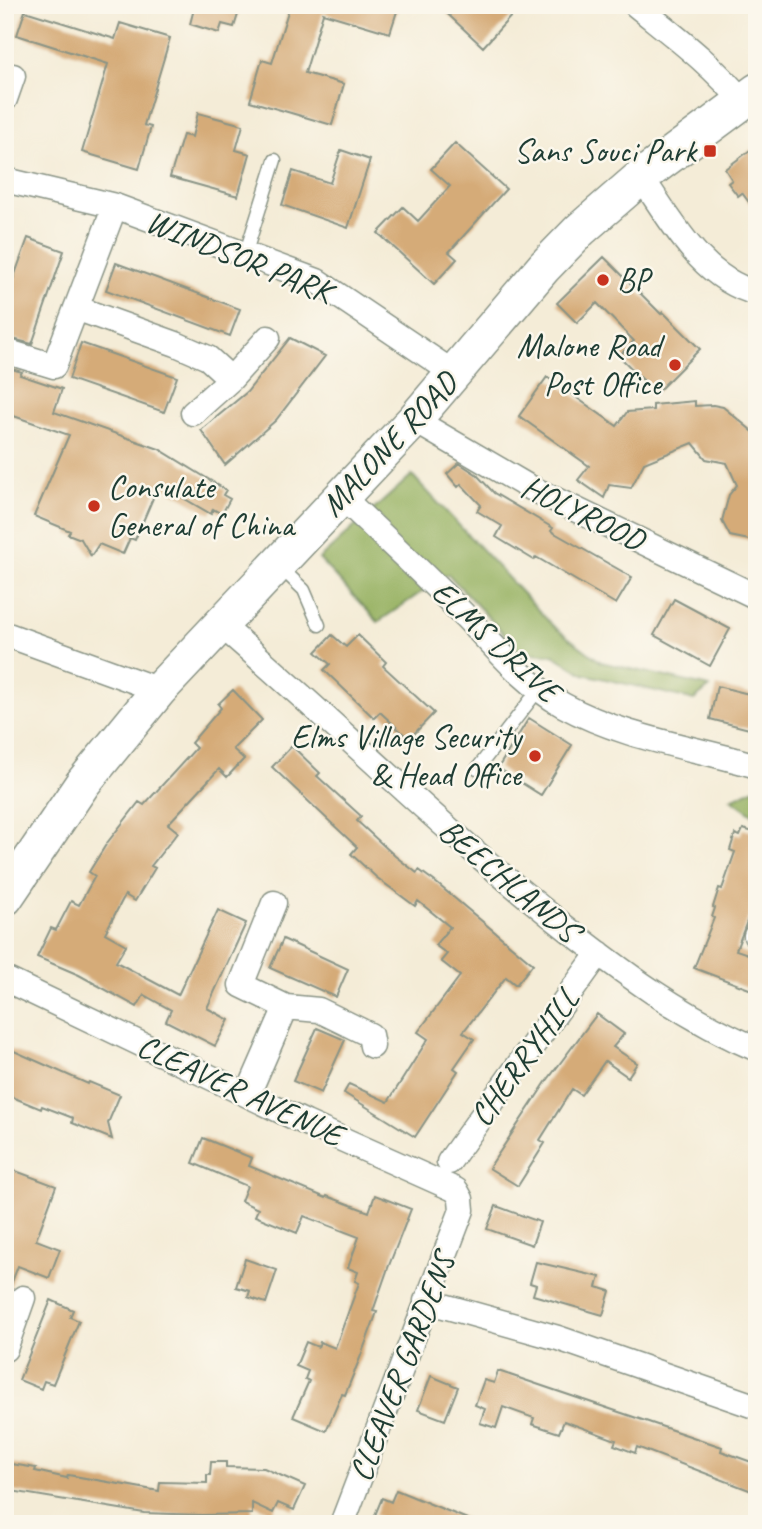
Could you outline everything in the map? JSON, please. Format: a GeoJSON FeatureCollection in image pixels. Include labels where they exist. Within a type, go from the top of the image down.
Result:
{"type":"FeatureCollection","features":[{"type":"Feature","properties":{"kind":"main road","name":"MALONE ROAD"},"geometry":{"type":"LineString","coordinates":[[5,898],[83,783],[159,690],[414,420],[544,267],[580,230],[641,177],[750,96]]}},
{"type":"Feature","properties":{"kind":"street"},"geometry":{"type":"LineString","coordinates":[[636,5],[750,96]]}},
{"type":"Feature","properties":{"kind":"street"},"geometry":{"type":"LineString","coordinates":[[5,99],[13,76]]}},
{"type":"Feature","properties":{"kind":"street"},"geometry":{"type":"LineString","coordinates":[[641,177],[706,266],[721,277],[757,293]]}},
{"type":"Feature","properties":{"kind":"street","name":"WINDSOR PARK"},"geometry":{"type":"LineString","coordinates":[[5,180],[115,206],[317,281],[455,374]]}},
{"type":"Feature","properties":{"kind":"street"},"geometry":{"type":"LineString","coordinates":[[5,351],[54,366],[115,206]]}},
{"type":"Feature","properties":{"kind":"street"},"geometry":{"type":"LineString","coordinates":[[76,308],[208,358],[231,379]]}},
{"type":"Feature","properties":{"kind":"street"},"geometry":{"type":"LineString","coordinates":[[193,413],[231,379],[268,338]]}},
{"type":"Feature","properties":{"kind":"street","name":"HOLYROOD"},"geometry":{"type":"LineString","coordinates":[[414,420],[527,486],[757,597]]}},
{"type":"Feature","properties":{"kind":"street","name":"ELMS DRIVE"},"geometry":{"type":"LineString","coordinates":[[342,496],[407,556],[539,689],[561,704],[593,720],[642,737],[757,766]]}},
{"type":"Feature","properties":{"kind":"street","name":"BEECHLANDS"},"geometry":{"type":"LineString","coordinates":[[220,625],[443,826],[599,953],[687,1015],[757,1049]]}},
{"type":"Feature","properties":{"kind":"street"},"geometry":{"type":"LineString","coordinates":[[5,634],[159,690]]}},
{"type":"Feature","properties":{"kind":"street"},"geometry":{"type":"LineString","coordinates":[[274,903],[241,985],[286,1007],[319,1010],[370,1035],[372,1046]]}},
{"type":"Feature","properties":{"kind":"street","name":"CHERRYHILL"},"geometry":{"type":"LineString","coordinates":[[449,1161],[599,953]]}},
{"type":"Feature","properties":{"kind":"street","name":"CLEAVER AVENUE"},"geometry":{"type":"LineString","coordinates":[[5,979],[306,1123],[456,1190],[461,1199],[462,1210]]}},
{"type":"Feature","properties":{"kind":"street"},"geometry":{"type":"LineString","coordinates":[[248,1094],[286,1007]]}},
{"type":"Feature","properties":{"kind":"street","name":"CLEAVER GARDENS"},"geometry":{"type":"LineString","coordinates":[[342,1524],[462,1210]]}},
{"type":"Feature","properties":{"kind":"street"},"geometry":{"type":"LineString","coordinates":[[5,1349],[9,1323],[23,1298]]}},
{"type":"Feature","properties":{"kind":"street"},"geometry":{"type":"LineString","coordinates":[[426,1301],[558,1338],[757,1407]]}},
{"type":"Feature","properties":{"kind":"lane"},"geometry":{"type":"LineString","coordinates":[[244,255],[275,160]]}},
{"type":"Feature","properties":{"kind":"lane"},"geometry":{"type":"LineString","coordinates":[[277,565],[304,590],[318,625]]}},
{"type":"Feature","properties":{"kind":"lane"},"geometry":{"type":"LineString","coordinates":[[477,769],[539,689]]}},
{"type":"Feature","properties":{"kind":"green space"},"geometry":{"type":"Polygon","coordinates":[[[412,475],[553,626],[601,662],[710,687],[694,700],[584,674],[553,655],[521,652],[448,574],[378,622],[319,559],[412,475]]]}},
{"type":"Feature","properties":{"kind":"green space"},"geometry":{"type":"Polygon","coordinates":[[[757,787],[757,817],[731,799],[757,787]]]}},
{"type":"Feature","properties":{"kind":"building"},"geometry":{"type":"Polygon","coordinates":[[[195,5],[241,5],[234,27],[222,24],[219,33],[190,24],[195,5]]]}},
{"type":"Feature","properties":{"kind":"building"},"geometry":{"type":"Polygon","coordinates":[[[290,5],[399,5],[390,33],[323,13],[305,73],[344,84],[332,125],[250,101],[262,60],[272,63],[290,5]]]}},
{"type":"Feature","properties":{"kind":"building"},"geometry":{"type":"Polygon","coordinates":[[[438,5],[506,5],[514,13],[483,47],[438,5]]]}},
{"type":"Feature","properties":{"kind":"building"},"geometry":{"type":"Polygon","coordinates":[[[25,11],[115,39],[120,23],[170,38],[144,125],[151,127],[139,169],[82,152],[108,64],[17,35],[25,11]]]}},
{"type":"Feature","properties":{"kind":"building"},"geometry":{"type":"Polygon","coordinates":[[[198,113],[243,125],[236,150],[250,154],[238,196],[170,177],[183,135],[192,137],[198,113]]]}},
{"type":"Feature","properties":{"kind":"building"},"geometry":{"type":"Polygon","coordinates":[[[455,143],[506,189],[449,252],[457,259],[434,284],[378,233],[403,207],[418,221],[450,186],[431,169],[455,143]]]}},
{"type":"Feature","properties":{"kind":"building"},"geometry":{"type":"Polygon","coordinates":[[[757,145],[757,213],[742,193],[738,196],[728,183],[732,180],[725,169],[757,145]]]}},
{"type":"Feature","properties":{"kind":"building"},"geometry":{"type":"Polygon","coordinates":[[[341,150],[370,160],[348,228],[282,205],[293,171],[330,183],[341,150]]]}},
{"type":"Feature","properties":{"kind":"building"},"geometry":{"type":"Polygon","coordinates":[[[28,238],[64,251],[32,344],[5,337],[5,302],[28,238]]]}},
{"type":"Feature","properties":{"kind":"building"},"geometry":{"type":"Polygon","coordinates":[[[604,257],[700,349],[656,393],[619,356],[634,341],[597,303],[577,323],[557,303],[604,257]]]}},
{"type":"Feature","properties":{"kind":"building"},"geometry":{"type":"Polygon","coordinates":[[[116,263],[240,309],[230,336],[106,290],[116,263]]]}},
{"type":"Feature","properties":{"kind":"building"},"geometry":{"type":"Polygon","coordinates":[[[290,338],[325,356],[276,420],[225,465],[201,430],[247,392],[290,338]]]}},
{"type":"Feature","properties":{"kind":"building"},"geometry":{"type":"Polygon","coordinates":[[[81,343],[177,377],[164,412],[69,379],[81,343]]]}},
{"type":"Feature","properties":{"kind":"building"},"geometry":{"type":"Polygon","coordinates":[[[5,367],[62,389],[54,412],[159,449],[226,490],[223,495],[230,499],[222,514],[213,509],[211,514],[159,484],[135,540],[130,538],[123,554],[99,544],[91,556],[81,539],[68,534],[70,531],[34,516],[69,435],[5,413],[5,367]]]}},
{"type":"Feature","properties":{"kind":"building"},"geometry":{"type":"Polygon","coordinates":[[[547,377],[617,426],[627,412],[653,410],[653,405],[695,401],[695,406],[723,407],[757,435],[757,536],[749,540],[730,536],[722,521],[729,495],[737,485],[727,463],[706,459],[693,443],[644,463],[631,488],[609,485],[604,498],[578,480],[589,466],[519,416],[547,377]]]}},
{"type":"Feature","properties":{"kind":"building"},"geometry":{"type":"Polygon","coordinates":[[[459,463],[476,474],[494,493],[553,528],[551,531],[632,577],[616,604],[496,537],[502,526],[477,511],[481,505],[461,484],[458,487],[447,474],[459,463]]]}},
{"type":"Feature","properties":{"kind":"building"},"geometry":{"type":"Polygon","coordinates":[[[674,599],[730,629],[710,666],[654,635],[674,599]]]}},
{"type":"Feature","properties":{"kind":"building"},"geometry":{"type":"Polygon","coordinates":[[[332,635],[346,647],[358,635],[386,662],[383,666],[434,713],[409,739],[380,712],[374,718],[324,670],[330,664],[316,652],[332,635]]]}},
{"type":"Feature","properties":{"kind":"building"},"geometry":{"type":"Polygon","coordinates":[[[717,686],[757,696],[757,731],[710,719],[717,686]]]}},
{"type":"Feature","properties":{"kind":"building"},"geometry":{"type":"Polygon","coordinates":[[[233,690],[262,720],[233,749],[244,759],[227,777],[219,769],[168,824],[178,832],[151,866],[155,868],[135,901],[125,895],[105,933],[126,945],[116,962],[178,995],[218,910],[246,923],[207,1008],[229,1020],[215,1046],[166,1021],[171,1010],[144,995],[137,1007],[79,975],[37,957],[51,928],[56,930],[71,901],[79,905],[95,876],[89,872],[107,843],[139,802],[144,805],[196,748],[191,743],[221,708],[218,704],[233,690]]]}},
{"type":"Feature","properties":{"kind":"building","name":"Elms Village Security & Head Office"},"geometry":{"type":"Polygon","coordinates":[[[529,718],[572,745],[541,795],[498,768],[529,718]]]}},
{"type":"Feature","properties":{"kind":"building"},"geometry":{"type":"Polygon","coordinates":[[[292,746],[320,773],[317,776],[361,816],[357,821],[395,856],[417,873],[419,870],[434,881],[533,964],[516,985],[506,977],[463,1032],[474,1039],[454,1068],[458,1071],[415,1137],[344,1093],[349,1084],[388,1102],[428,1039],[418,1032],[460,976],[441,961],[447,954],[435,945],[450,927],[418,901],[415,906],[376,877],[351,854],[357,847],[272,767],[292,746]]]}},
{"type":"Feature","properties":{"kind":"building"},"geometry":{"type":"Polygon","coordinates":[[[743,829],[757,833],[757,913],[751,911],[736,950],[757,957],[757,992],[694,968],[714,918],[713,907],[719,888],[722,889],[735,852],[730,850],[735,834],[740,836],[743,829]]]}},
{"type":"Feature","properties":{"kind":"building"},"geometry":{"type":"Polygon","coordinates":[[[283,939],[348,969],[336,997],[270,968],[283,939]]]}},
{"type":"Feature","properties":{"kind":"building"},"geometry":{"type":"Polygon","coordinates":[[[597,1014],[624,1034],[613,1047],[637,1063],[628,1077],[605,1061],[581,1095],[572,1089],[540,1140],[545,1143],[518,1186],[489,1168],[546,1082],[597,1014]]]}},
{"type":"Feature","properties":{"kind":"building"},"geometry":{"type":"Polygon","coordinates":[[[317,1028],[345,1040],[321,1093],[293,1081],[317,1028]]]}},
{"type":"Feature","properties":{"kind":"building"},"geometry":{"type":"Polygon","coordinates":[[[5,1047],[88,1084],[89,1082],[120,1095],[108,1123],[112,1139],[72,1123],[73,1118],[42,1106],[41,1109],[5,1094],[5,1047]]]}},
{"type":"Feature","properties":{"kind":"building"},"geometry":{"type":"Polygon","coordinates":[[[203,1138],[252,1158],[249,1166],[326,1198],[327,1196],[369,1212],[375,1195],[411,1209],[373,1311],[377,1312],[360,1358],[326,1431],[293,1417],[309,1381],[305,1379],[308,1371],[296,1366],[306,1342],[318,1347],[320,1342],[335,1348],[359,1283],[355,1281],[358,1272],[348,1268],[359,1237],[304,1216],[297,1233],[255,1216],[258,1209],[241,1201],[247,1186],[193,1163],[203,1138]]]}},
{"type":"Feature","properties":{"kind":"building"},"geometry":{"type":"Polygon","coordinates":[[[5,1167],[56,1186],[36,1240],[60,1249],[49,1278],[18,1266],[7,1295],[5,1295],[5,1167]]]}},
{"type":"Feature","properties":{"kind":"building"},"geometry":{"type":"Polygon","coordinates":[[[496,1206],[540,1222],[532,1245],[487,1229],[496,1206]]]}},
{"type":"Feature","properties":{"kind":"building"},"geometry":{"type":"Polygon","coordinates":[[[245,1259],[277,1270],[266,1303],[248,1297],[250,1291],[236,1287],[245,1259]]]}},
{"type":"Feature","properties":{"kind":"building"},"geometry":{"type":"Polygon","coordinates":[[[536,1262],[600,1277],[597,1287],[610,1291],[603,1315],[533,1295],[536,1285],[530,1283],[536,1262]]]}},
{"type":"Feature","properties":{"kind":"building"},"geometry":{"type":"Polygon","coordinates":[[[51,1300],[73,1310],[70,1317],[79,1321],[53,1384],[44,1381],[41,1389],[19,1380],[51,1300]]]}},
{"type":"Feature","properties":{"kind":"building"},"geometry":{"type":"Polygon","coordinates":[[[498,1371],[722,1447],[721,1451],[757,1464],[757,1493],[637,1447],[635,1453],[614,1445],[616,1440],[564,1421],[559,1433],[532,1424],[534,1418],[503,1407],[496,1428],[480,1423],[485,1409],[475,1405],[484,1380],[494,1383],[498,1371]]]}},
{"type":"Feature","properties":{"kind":"building"},"geometry":{"type":"Polygon","coordinates":[[[431,1376],[458,1387],[445,1420],[418,1410],[431,1376]]]}},
{"type":"Feature","properties":{"kind":"building"},"geometry":{"type":"Polygon","coordinates":[[[211,1462],[226,1462],[226,1467],[264,1468],[305,1486],[294,1510],[278,1503],[273,1513],[252,1503],[252,1514],[202,1515],[144,1513],[5,1490],[5,1463],[36,1468],[35,1471],[67,1478],[68,1475],[159,1491],[160,1482],[207,1483],[211,1462]]]}},
{"type":"Feature","properties":{"kind":"building"},"geometry":{"type":"Polygon","coordinates":[[[396,1490],[477,1524],[377,1524],[380,1517],[375,1515],[382,1498],[391,1502],[396,1490]]]}},
{"type":"Feature","properties":{"kind":"place","name":"Sans Souci Park"},"geometry":{"type":"Point","coordinates":[710,151]}},
{"type":"Feature","properties":{"kind":"place","name":"BP"},"geometry":{"type":"Point","coordinates":[603,280]}},
{"type":"Feature","properties":{"kind":"place","name":"Malone Road Post Office"},"geometry":{"type":"Point","coordinates":[675,365]}},
{"type":"Feature","properties":{"kind":"place","name":"Consulate General of China"},"geometry":{"type":"Point","coordinates":[94,506]}},
{"type":"Feature","properties":{"kind":"place","name":"Elms Village Security & Head Office"},"geometry":{"type":"Point","coordinates":[535,756]}}]}
